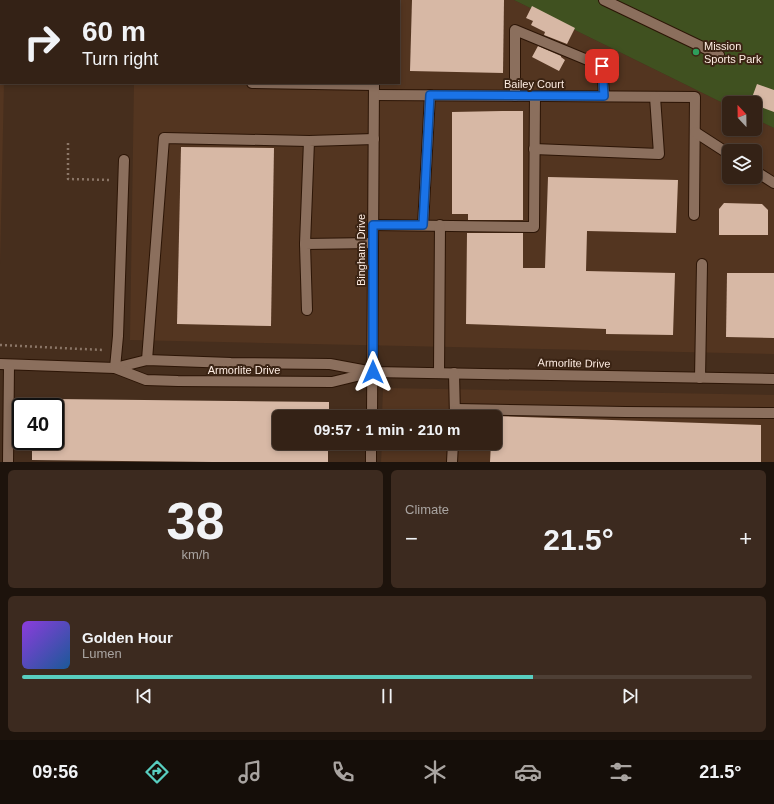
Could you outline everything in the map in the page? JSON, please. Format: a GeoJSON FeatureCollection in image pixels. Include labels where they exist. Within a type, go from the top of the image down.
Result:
{"type":"FeatureCollection","features":[{"type":"Feature","properties":{"kind":"street"},"geometry":{"type":"LineString","coordinates":[[604,0],[719,55]]}},
{"type":"Feature","properties":{"kind":"street"},"geometry":{"type":"LineString","coordinates":[[515,96],[515,30],[602,66],[604,96]]}},
{"type":"Feature","properties":{"kind":"street","name":"Bailey Court"},"geometry":{"type":"LineString","coordinates":[[276,84],[374,88],[430,95],[695,97],[694,132]]}},
{"type":"Feature","properties":{"kind":"street","name":"Bingham Drive"},"geometry":{"type":"LineString","coordinates":[[372,410],[374,88]]}},
{"type":"Feature","properties":{"kind":"street"},"geometry":{"type":"LineString","coordinates":[[423,225],[430,95]]}},
{"type":"Feature","properties":{"kind":"street"},"geometry":{"type":"LineString","coordinates":[[373,225],[534,227],[535,96]]}},
{"type":"Feature","properties":{"kind":"street"},"geometry":{"type":"LineString","coordinates":[[534,149],[658,154],[655,96]]}},
{"type":"Feature","properties":{"kind":"street"},"geometry":{"type":"LineString","coordinates":[[694,132],[722,150]]}},
{"type":"Feature","properties":{"kind":"street"},"geometry":{"type":"LineString","coordinates":[[694,132],[694,215]]}},
{"type":"Feature","properties":{"kind":"street"},"geometry":{"type":"LineString","coordinates":[[147,360],[164,138],[309,141],[374,139]]}},
{"type":"Feature","properties":{"kind":"street"},"geometry":{"type":"LineString","coordinates":[[307,310],[305,244],[309,141]]}},
{"type":"Feature","properties":{"kind":"street"},"geometry":{"type":"LineString","coordinates":[[115,368],[117,350],[124,160]]}},
{"type":"Feature","properties":{"kind":"street"},"geometry":{"type":"LineString","coordinates":[[762,175],[774,183]]}},
{"type":"Feature","properties":{"kind":"street"},"geometry":{"type":"LineString","coordinates":[[439,373],[440,226]]}},
{"type":"Feature","properties":{"kind":"street"},"geometry":{"type":"LineString","coordinates":[[305,244],[373,243]]}},
{"type":"Feature","properties":{"kind":"street"},"geometry":{"type":"LineString","coordinates":[[700,378],[702,264]]}},
{"type":"Feature","properties":{"kind":"street","name":"Armorlite Drive"},"geometry":{"type":"LineString","coordinates":[[4,364],[115,368],[147,360],[330,364],[373,372],[774,379]]}},
{"type":"Feature","properties":{"kind":"street"},"geometry":{"type":"LineString","coordinates":[[4,364],[8,462]]}},
{"type":"Feature","properties":{"kind":"street","name":"Armorlite Drive"},"geometry":{"type":"LineString","coordinates":[[115,368],[146,380],[178,381],[332,382],[373,372]]}},
{"type":"Feature","properties":{"kind":"street"},"geometry":{"type":"LineString","coordinates":[[454,373],[455,410]]}},
{"type":"Feature","properties":{"kind":"street"},"geometry":{"type":"LineString","coordinates":[[502,413],[774,413]]}},
{"type":"Feature","properties":{"kind":"street"},"geometry":{"type":"LineString","coordinates":[[371,450],[371,462]]}},
{"type":"Feature","properties":{"kind":"street"},"geometry":{"type":"LineString","coordinates":[[452,462],[453,450]]}},
{"type":"Feature","properties":{"kind":"path"},"geometry":{"type":"LineString","coordinates":[[68,143],[68,179],[113,180]]}},
{"type":"Feature","properties":{"kind":"path"},"geometry":{"type":"LineString","coordinates":[[0,345],[117,350]]}},
{"type":"Feature","properties":{"kind":"shaded area"},"geometry":{"type":"Polygon","coordinates":[[[400,0],[514,0],[722,103],[722,136],[762,136],[762,122],[774,128],[774,354],[130,340],[134,84],[400,84],[400,0]]]}},
{"type":"Feature","properties":{"kind":"shaded area"},"geometry":{"type":"Polygon","coordinates":[[[0,84],[4,84],[0,265],[0,84]]]}},
{"type":"Feature","properties":{"kind":"shaded area"},"geometry":{"type":"Polygon","coordinates":[[[383,388],[774,395],[774,462],[381,462],[382,450],[502,450],[502,410],[382,410],[383,388]]]}},
{"type":"Feature","properties":{"kind":"green space","name":"Mission Sports Park"},"geometry":{"type":"Polygon","coordinates":[[[514,0],[774,0],[774,128],[762,122],[762,96],[722,96],[722,103],[514,0]]]}},
{"type":"Feature","properties":{"kind":"building"},"geometry":{"type":"Polygon","coordinates":[[[412,0],[504,0],[503,73],[410,71],[412,0]]]}},
{"type":"Feature","properties":{"kind":"building"},"geometry":{"type":"Polygon","coordinates":[[[532,6],[575,28],[567,44],[544,35],[545,32],[531,25],[533,21],[526,18],[532,6]]]}},
{"type":"Feature","properties":{"kind":"building"},"geometry":{"type":"Polygon","coordinates":[[[538,46],[561,56],[565,60],[559,71],[532,57],[538,46]]]}},
{"type":"Feature","properties":{"kind":"building"},"geometry":{"type":"Polygon","coordinates":[[[757,84],[774,90],[774,112],[762,108],[762,96],[753,96],[757,84]]]}},
{"type":"Feature","properties":{"kind":"building"},"geometry":{"type":"Polygon","coordinates":[[[523,111],[523,220],[468,220],[468,214],[452,214],[452,112],[523,111]]]}},
{"type":"Feature","properties":{"kind":"building"},"geometry":{"type":"Polygon","coordinates":[[[181,147],[274,148],[271,326],[177,324],[181,147]]]}},
{"type":"Feature","properties":{"kind":"building"},"geometry":{"type":"Polygon","coordinates":[[[548,177],[678,180],[676,233],[587,231],[586,271],[675,273],[673,335],[606,334],[606,329],[466,324],[467,233],[523,233],[523,268],[545,268],[548,177]]]}},
{"type":"Feature","properties":{"kind":"building"},"geometry":{"type":"Polygon","coordinates":[[[724,203],[762,204],[768,210],[768,235],[719,235],[719,209],[724,203]]]}},
{"type":"Feature","properties":{"kind":"building"},"geometry":{"type":"Polygon","coordinates":[[[727,273],[774,273],[774,338],[726,337],[727,273]]]}},
{"type":"Feature","properties":{"kind":"building"},"geometry":{"type":"Polygon","coordinates":[[[64,399],[329,402],[329,410],[272,410],[272,450],[328,450],[328,462],[32,460],[32,450],[64,450],[64,399]]]}},
{"type":"Feature","properties":{"kind":"building"},"geometry":{"type":"Polygon","coordinates":[[[502,416],[761,425],[761,462],[490,462],[491,450],[502,450],[502,416]]]}},
{"type":"Feature","properties":{"kind":"place","name":"Mission Sports Park"},"geometry":{"type":"Point","coordinates":[696,52]}},
{"type":"Feature","properties":{"kind":"route"},"geometry":{"type":"LineString","coordinates":[[373,372],[373,225],[423,225],[430,95],[604,96],[602,66]]}}]}
